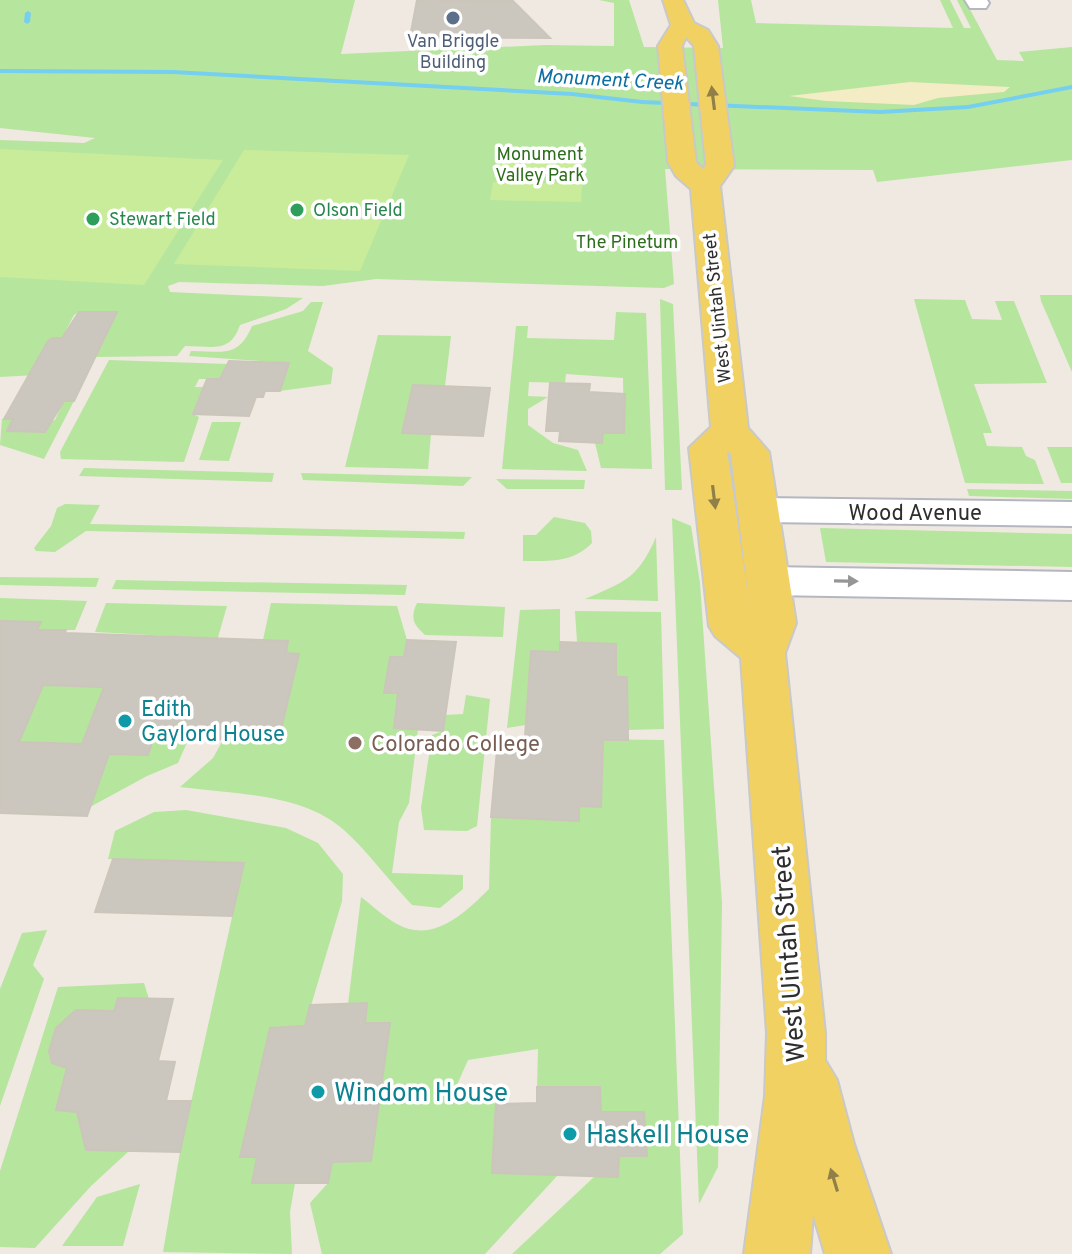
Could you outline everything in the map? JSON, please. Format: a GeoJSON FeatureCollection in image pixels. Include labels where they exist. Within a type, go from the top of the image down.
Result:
{"type":"FeatureCollection","features":[{"type":"Feature","properties":{"kind":"main road","name":"West Uintah Street"},"geometry":{"type":"LineString","coordinates":[[672,0],[679,32],[681,150],[686,170],[705,186],[730,430],[750,452],[774,623],[763,653],[796,1033],[795,1096],[777,1254]]}},
{"type":"Feature","properties":{"kind":"main road"},"geometry":{"type":"LineString","coordinates":[[679,32],[699,5]]}},
{"type":"Feature","properties":{"kind":"main road","name":"West Uintah Street"},"geometry":{"type":"LineString","coordinates":[[679,32],[699,35],[706,46],[719,171],[705,186]]}},
{"type":"Feature","properties":{"kind":"main road"},"geometry":{"type":"LineString","coordinates":[[730,430],[708,448],[731,626],[763,653]]}},
{"type":"Feature","properties":{"kind":"main road"},"geometry":{"type":"LineString","coordinates":[[796,1033],[823,1144],[858,1254]]}},
{"type":"Feature","properties":{"kind":"street","name":"Wood Avenue"},"geometry":{"type":"LineString","coordinates":[[758,510],[1072,514]]}},
{"type":"Feature","properties":{"kind":"street"},"geometry":{"type":"LineString","coordinates":[[768,581],[1072,586]]}},
{"type":"Feature","properties":{"kind":"green space","name":"Monument Valley Park"},"geometry":{"type":"Polygon","coordinates":[[[0,0],[355,0],[341,54],[546,45],[614,46],[614,3],[599,0],[629,0],[644,47],[723,48],[718,0],[751,0],[756,23],[953,28],[940,0],[950,0],[964,28],[971,28],[957,0],[965,0],[997,60],[1024,61],[1019,52],[1072,47],[1072,160],[877,182],[873,170],[665,169],[674,284],[664,288],[376,279],[323,286],[179,282],[168,286],[170,292],[303,298],[286,309],[240,325],[231,341],[225,344],[185,346],[177,356],[95,357],[117,313],[79,312],[74,315],[62,338],[53,338],[36,375],[0,377],[0,140],[84,143],[95,138],[0,128],[0,0]]]}},
{"type":"Feature","properties":{"kind":"green space","name":"Stewart Field"},"geometry":{"type":"Polygon","coordinates":[[[0,149],[223,160],[144,285],[0,277],[0,149]]]}},
{"type":"Feature","properties":{"kind":"green space","name":"Olson Field"},"geometry":{"type":"Polygon","coordinates":[[[244,150],[409,155],[360,271],[174,264],[244,150]]]}},
{"type":"Feature","properties":{"kind":"green space"},"geometry":{"type":"Polygon","coordinates":[[[497,159],[584,161],[583,178],[494,177],[497,159]]]}},
{"type":"Feature","properties":{"kind":"green space"},"geometry":{"type":"Polygon","coordinates":[[[493,182],[582,184],[581,202],[490,200],[493,182]]]}},
{"type":"Feature","properties":{"kind":"green space"},"geometry":{"type":"Polygon","coordinates":[[[1040,295],[1072,295],[1072,372],[1041,301],[1040,295]]]}},
{"type":"Feature","properties":{"kind":"green space"},"geometry":{"type":"Polygon","coordinates":[[[660,299],[673,304],[682,490],[665,490],[660,299]]]}},
{"type":"Feature","properties":{"kind":"green space"},"geometry":{"type":"Polygon","coordinates":[[[914,299],[965,300],[972,319],[1002,320],[995,301],[1014,301],[1047,383],[974,384],[992,433],[983,433],[987,446],[1022,447],[1026,456],[1035,460],[1044,484],[965,483],[914,299]]]}},
{"type":"Feature","properties":{"kind":"green space"},"geometry":{"type":"Polygon","coordinates":[[[311,302],[323,302],[308,351],[333,368],[331,384],[280,391],[289,363],[189,356],[191,351],[220,352],[235,348],[247,337],[252,326],[303,311],[311,302]]]}},
{"type":"Feature","properties":{"kind":"green space"},"geometry":{"type":"Polygon","coordinates":[[[616,312],[646,313],[652,469],[601,468],[595,443],[602,442],[603,433],[624,433],[623,378],[566,374],[565,383],[529,382],[528,396],[548,397],[528,409],[528,425],[553,443],[578,450],[587,471],[502,469],[516,326],[528,326],[527,338],[614,340],[616,312]]]}},
{"type":"Feature","properties":{"kind":"green space"},"geometry":{"type":"Polygon","coordinates":[[[378,335],[451,336],[445,386],[413,386],[402,432],[431,434],[428,469],[345,467],[378,335]]]}},
{"type":"Feature","properties":{"kind":"green space"},"geometry":{"type":"Polygon","coordinates":[[[109,360],[228,364],[222,379],[199,379],[195,387],[204,387],[193,414],[199,417],[184,462],[61,459],[60,452],[109,360]]]}},
{"type":"Feature","properties":{"kind":"green space"},"geometry":{"type":"Polygon","coordinates":[[[64,401],[74,401],[44,459],[0,445],[2,419],[13,419],[8,431],[55,420],[64,401]]]}},
{"type":"Feature","properties":{"kind":"green space"},"geometry":{"type":"Polygon","coordinates":[[[212,422],[241,422],[229,461],[199,460],[212,422]]]}},
{"type":"Feature","properties":{"kind":"green space"},"geometry":{"type":"Polygon","coordinates":[[[1047,447],[1072,447],[1072,483],[1061,483],[1047,447]]]}},
{"type":"Feature","properties":{"kind":"green space"},"geometry":{"type":"Polygon","coordinates":[[[84,468],[274,473],[272,482],[79,476],[84,468]]]}},
{"type":"Feature","properties":{"kind":"green space"},"geometry":{"type":"Polygon","coordinates":[[[301,473],[472,477],[463,486],[303,480],[301,473]]]}},
{"type":"Feature","properties":{"kind":"green space"},"geometry":{"type":"Polygon","coordinates":[[[496,479],[585,480],[584,489],[507,489],[496,479]]]}},
{"type":"Feature","properties":{"kind":"green space"},"geometry":{"type":"Polygon","coordinates":[[[967,489],[1072,491],[1072,499],[969,496],[967,489]]]}},
{"type":"Feature","properties":{"kind":"green space"},"geometry":{"type":"Polygon","coordinates":[[[65,504],[100,505],[90,524],[465,532],[464,539],[86,531],[55,552],[36,551],[34,548],[51,526],[57,508],[65,504]]]}},
{"type":"Feature","properties":{"kind":"green space"},"geometry":{"type":"Polygon","coordinates":[[[554,517],[585,523],[591,531],[592,543],[569,557],[551,561],[523,561],[523,535],[536,535],[554,517]]]}},
{"type":"Feature","properties":{"kind":"green space"},"geometry":{"type":"Polygon","coordinates":[[[672,518],[691,526],[700,583],[722,903],[718,1167],[699,1204],[672,518]]]}},
{"type":"Feature","properties":{"kind":"green space"},"geometry":{"type":"Polygon","coordinates":[[[820,528],[1072,534],[1072,567],[826,562],[820,528]]]}},
{"type":"Feature","properties":{"kind":"green space"},"geometry":{"type":"Polygon","coordinates":[[[656,537],[658,601],[585,599],[636,571],[656,537]]]}},
{"type":"Feature","properties":{"kind":"green space"},"geometry":{"type":"Polygon","coordinates":[[[0,577],[99,578],[96,587],[0,585],[0,577]]]}},
{"type":"Feature","properties":{"kind":"green space"},"geometry":{"type":"Polygon","coordinates":[[[116,580],[407,585],[405,595],[112,589],[116,580]]]}},
{"type":"Feature","properties":{"kind":"green space"},"geometry":{"type":"Polygon","coordinates":[[[0,598],[87,601],[75,630],[37,630],[40,622],[0,621],[0,598]]]}},
{"type":"Feature","properties":{"kind":"green space"},"geometry":{"type":"Polygon","coordinates":[[[106,603],[227,606],[189,738],[178,763],[90,807],[109,754],[148,755],[188,637],[95,632],[106,603]]]}},
{"type":"Feature","properties":{"kind":"green space"},"geometry":{"type":"Polygon","coordinates":[[[271,603],[397,606],[407,640],[404,657],[390,657],[384,692],[398,693],[394,728],[418,729],[409,803],[399,822],[392,873],[463,875],[463,889],[440,908],[412,905],[345,831],[309,809],[267,797],[180,787],[213,758],[223,740],[278,742],[299,654],[286,653],[288,642],[263,640],[271,603]]]}},
{"type":"Feature","properties":{"kind":"green space"},"geometry":{"type":"Polygon","coordinates":[[[417,603],[505,607],[503,637],[425,635],[414,620],[417,603]]]}},
{"type":"Feature","properties":{"kind":"green space"},"geometry":{"type":"Polygon","coordinates":[[[560,609],[560,652],[531,651],[526,725],[507,728],[520,610],[560,609]]]}},
{"type":"Feature","properties":{"kind":"green space"},"geometry":{"type":"Polygon","coordinates":[[[575,611],[661,612],[664,729],[627,730],[627,678],[616,677],[616,644],[577,642],[575,611]]]}},
{"type":"Feature","properties":{"kind":"green space"},"geometry":{"type":"Polygon","coordinates":[[[60,646],[104,687],[82,744],[6,742],[28,690],[41,691],[60,646]]]}},
{"type":"Feature","properties":{"kind":"green space"},"geometry":{"type":"Polygon","coordinates":[[[466,695],[490,699],[477,826],[467,831],[424,830],[421,808],[432,735],[443,731],[445,715],[463,714],[466,695]]]}},
{"type":"Feature","properties":{"kind":"green space"},"geometry":{"type":"Polygon","coordinates":[[[583,739],[664,740],[683,1234],[660,1254],[512,1254],[595,1176],[618,1177],[619,1155],[647,1155],[644,1112],[601,1112],[600,1087],[537,1087],[538,1049],[468,1060],[453,1094],[496,1104],[492,1173],[558,1175],[485,1254],[322,1254],[310,1203],[328,1183],[332,1162],[371,1161],[390,1024],[365,1023],[348,1004],[361,897],[392,921],[410,929],[436,928],[459,916],[489,889],[491,817],[578,821],[579,806],[601,807],[583,739]]]}},
{"type":"Feature","properties":{"kind":"green space"},"geometry":{"type":"Polygon","coordinates":[[[186,810],[286,828],[318,843],[343,874],[342,901],[305,1026],[270,1028],[241,1156],[257,1157],[252,1183],[295,1183],[290,1212],[292,1254],[163,1252],[180,1152],[244,863],[108,859],[115,831],[154,812],[186,810]]]}},
{"type":"Feature","properties":{"kind":"green space"},"geometry":{"type":"Polygon","coordinates":[[[47,930],[33,965],[44,979],[0,1106],[0,989],[22,933],[47,930]]]}},
{"type":"Feature","properties":{"kind":"green space"},"geometry":{"type":"Polygon","coordinates":[[[144,983],[149,999],[118,998],[114,1011],[76,1010],[59,1027],[51,1046],[52,1063],[67,1068],[86,1150],[130,1150],[91,1186],[35,1248],[0,1247],[0,1171],[58,987],[144,983]]]}},
{"type":"Feature","properties":{"kind":"green space"},"geometry":{"type":"Polygon","coordinates":[[[140,1184],[123,1246],[62,1246],[97,1197],[140,1184]]]}},
{"type":"Feature","properties":{"kind":"sand"},"geometry":{"type":"Polygon","coordinates":[[[910,82],[1010,87],[1004,92],[938,98],[914,105],[789,96],[910,82]]]}},
{"type":"Feature","properties":{"kind":"building","name":"Van Briggle Building"},"geometry":{"type":"Polygon","coordinates":[[[417,0],[513,1],[550,38],[410,37],[417,0]]]}},
{"type":"Feature","properties":{"kind":"building"},"geometry":{"type":"Polygon","coordinates":[[[79,312],[117,312],[74,401],[64,401],[45,432],[7,431],[13,419],[4,419],[48,341],[62,338],[79,312]]]}},
{"type":"Feature","properties":{"kind":"building"},"geometry":{"type":"Polygon","coordinates":[[[229,361],[289,363],[280,391],[265,391],[263,397],[256,397],[249,416],[193,414],[207,379],[220,379],[229,361]]]}},
{"type":"Feature","properties":{"kind":"building"},"geometry":{"type":"Polygon","coordinates":[[[550,383],[590,384],[589,392],[625,394],[624,433],[603,433],[602,443],[559,441],[560,431],[546,431],[550,383]]]}},
{"type":"Feature","properties":{"kind":"building"},"geometry":{"type":"Polygon","coordinates":[[[413,385],[490,388],[483,436],[402,433],[413,385]]]}},
{"type":"Feature","properties":{"kind":"building"},"geometry":{"type":"Polygon","coordinates":[[[0,621],[41,622],[37,630],[66,630],[65,633],[288,641],[286,653],[299,654],[278,742],[154,736],[148,755],[109,754],[87,816],[0,813],[0,621]],[[43,685],[19,742],[82,744],[104,687],[43,685]]]}},
{"type":"Feature","properties":{"kind":"building"},"geometry":{"type":"Polygon","coordinates":[[[407,640],[456,642],[443,731],[394,728],[398,693],[384,693],[390,657],[404,657],[407,640]]]}},
{"type":"Feature","properties":{"kind":"building"},"geometry":{"type":"Polygon","coordinates":[[[560,642],[616,644],[616,677],[627,677],[628,740],[603,740],[601,807],[579,806],[579,821],[491,817],[497,750],[524,751],[531,651],[560,652],[560,642]]]}},
{"type":"Feature","properties":{"kind":"building"},"geometry":{"type":"Polygon","coordinates":[[[113,859],[244,863],[232,916],[95,912],[113,859]]]}},
{"type":"Feature","properties":{"kind":"building"},"geometry":{"type":"Polygon","coordinates":[[[118,998],[173,999],[158,1061],[175,1062],[166,1101],[191,1101],[180,1152],[86,1150],[77,1112],[56,1110],[67,1068],[52,1063],[49,1051],[56,1028],[76,1010],[114,1011],[118,998]]]}},
{"type":"Feature","properties":{"kind":"building","name":"Windom House"},"geometry":{"type":"Polygon","coordinates":[[[367,1003],[365,1023],[390,1023],[371,1161],[332,1162],[328,1183],[252,1183],[257,1157],[240,1157],[270,1028],[305,1026],[310,1005],[367,1003]]]}},
{"type":"Feature","properties":{"kind":"building","name":"Haskell House"},"geometry":{"type":"Polygon","coordinates":[[[537,1087],[600,1087],[601,1112],[644,1112],[647,1156],[619,1156],[618,1177],[492,1173],[496,1104],[537,1103],[537,1087]]]}},
{"type":"Feature","properties":{"kind":"waterway"},"geometry":{"type":"LineString","coordinates":[[27,22],[28,13]]}},
{"type":"Feature","properties":{"kind":"waterway","name":"Monument Creek"},"geometry":{"type":"LineString","coordinates":[[0,71],[173,72],[572,94],[642,102],[880,112],[968,107],[1072,87]]}},
{"type":"Feature","properties":{"kind":"place","name":"Van Briggle Building"},"geometry":{"type":"Point","coordinates":[453,18]}},
{"type":"Feature","properties":{"kind":"place","name":"Olson Field"},"geometry":{"type":"Point","coordinates":[297,210]}},
{"type":"Feature","properties":{"kind":"place","name":"Stewart Field"},"geometry":{"type":"Point","coordinates":[93,219]}},
{"type":"Feature","properties":{"kind":"place","name":"Edith Gaylord House"},"geometry":{"type":"Point","coordinates":[125,721]}},
{"type":"Feature","properties":{"kind":"place","name":"Colorado College"},"geometry":{"type":"Point","coordinates":[355,743]}},
{"type":"Feature","properties":{"kind":"place","name":"Windom House"},"geometry":{"type":"Point","coordinates":[318,1092]}},
{"type":"Feature","properties":{"kind":"place","name":"Haskell House"},"geometry":{"type":"Point","coordinates":[570,1134]}},
{"type":"Feature","properties":{"kind":"park label","name":"The Pinetum"},"geometry":{"type":"Point","coordinates":[627,242]}}]}
